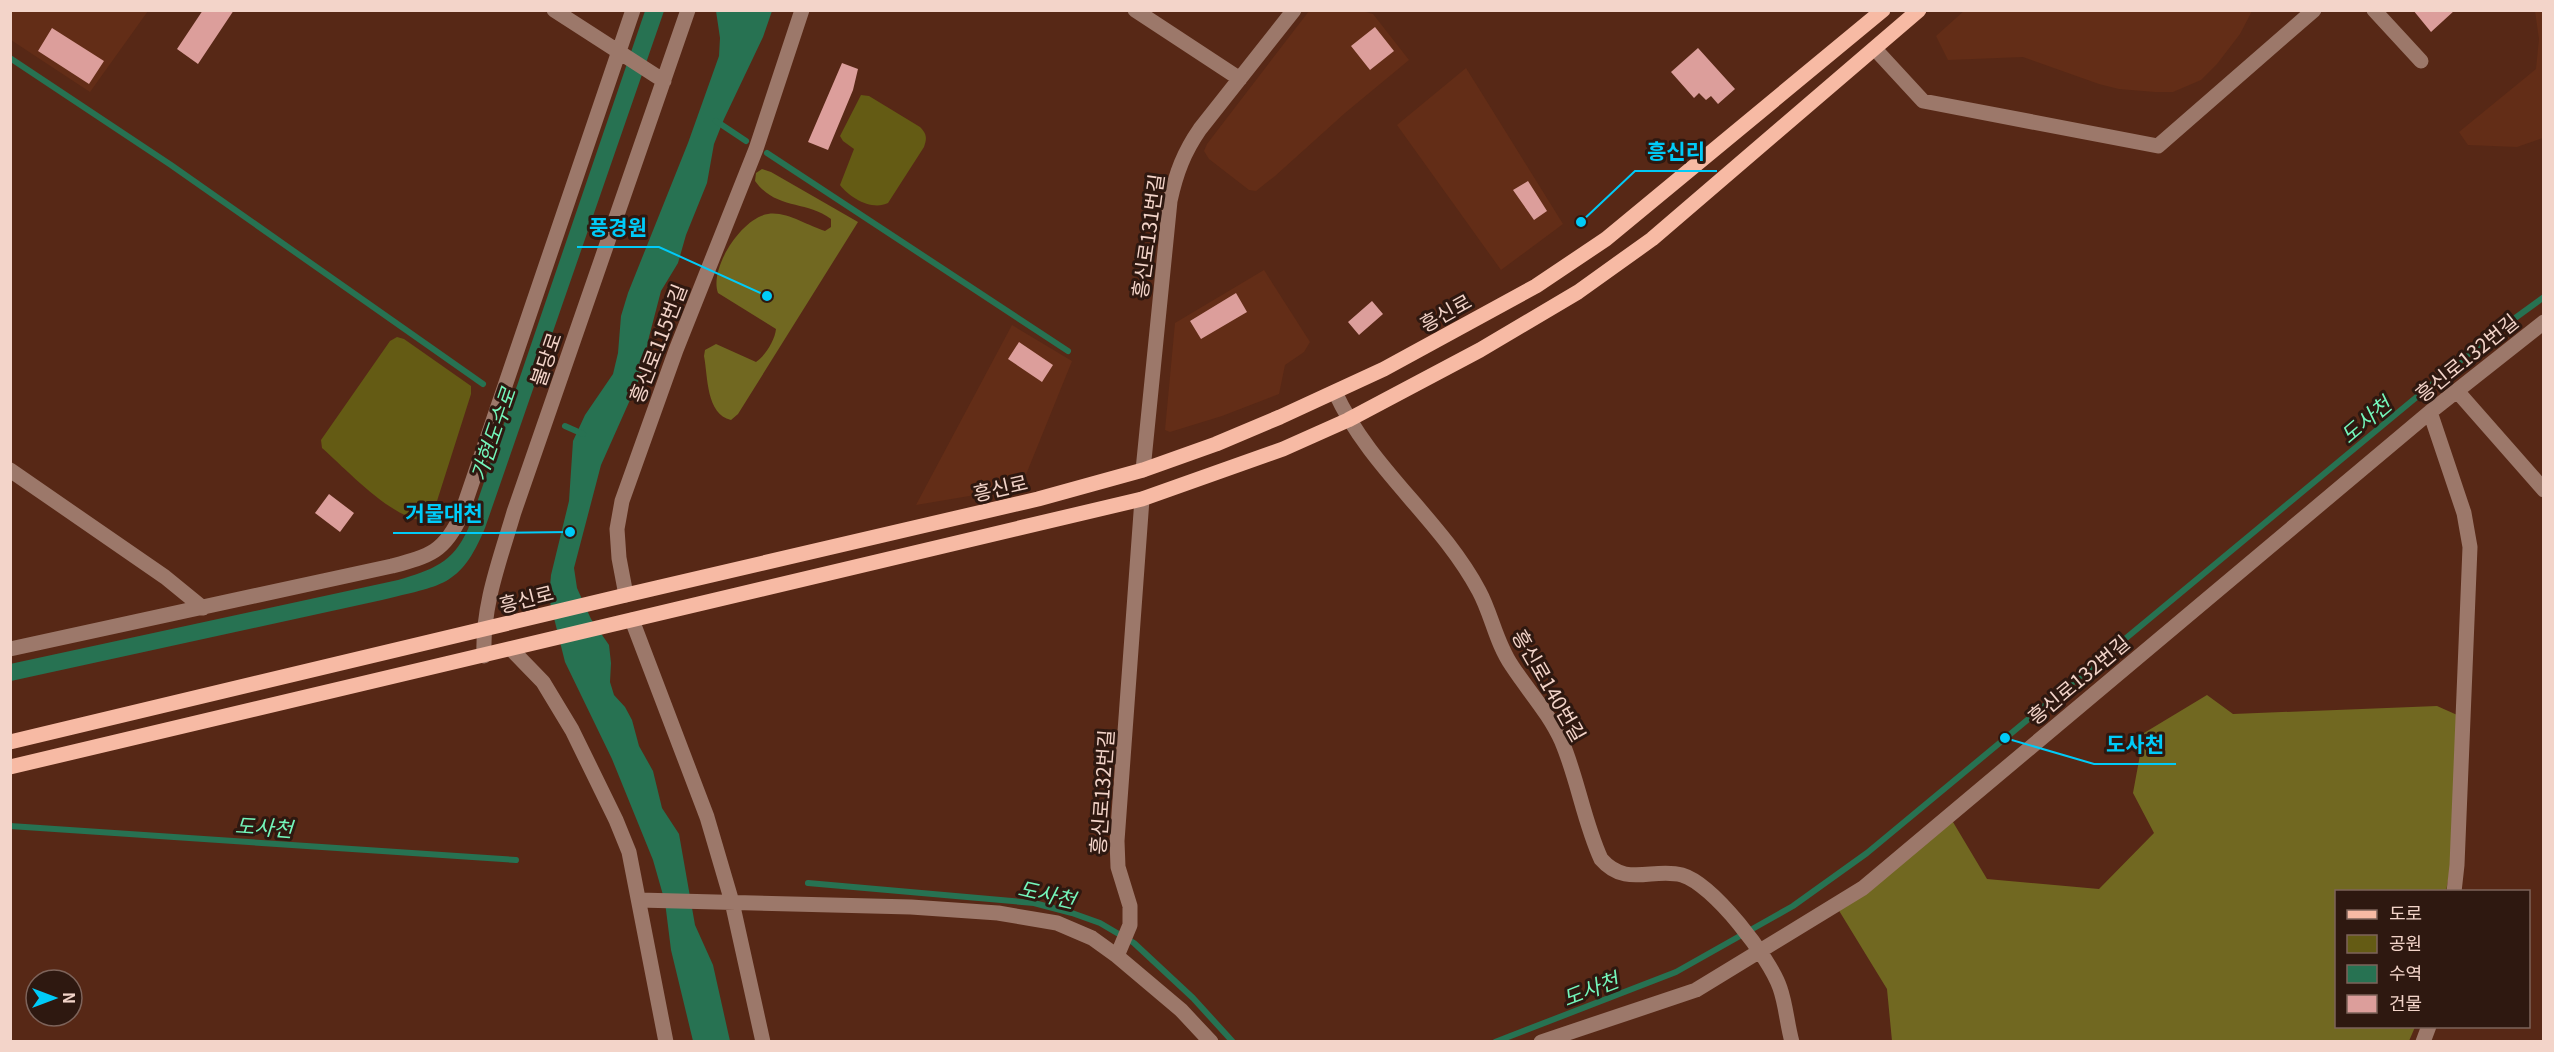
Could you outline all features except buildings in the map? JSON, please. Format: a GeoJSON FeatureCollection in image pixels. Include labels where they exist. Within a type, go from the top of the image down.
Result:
{"type":"FeatureCollection","features":[{"type":"Feature","properties":{"kind":"main road","name":"흥신로"},"geometry":{"type":"LineString","coordinates":[[10,742],[483,631],[621,596],[1038,500],[1143,470],[1216,444],[1393,364],[1536,286],[1570,264],[1660,195],[1883,10]]}},
{"type":"Feature","properties":{"kind":"main road"},"geometry":{"type":"LineString","coordinates":[[10,767],[1142,499],[1283,449],[1348,420],[1527,323],[1610,271],[1720,182],[1919,10]]}},
{"type":"Feature","properties":{"kind":"street"},"geometry":{"type":"LineString","coordinates":[[554,10],[664,81]]}},
{"type":"Feature","properties":{"kind":"street"},"geometry":{"type":"LineString","coordinates":[[10,649],[409,561],[434,552],[453,533],[633,10]]}},
{"type":"Feature","properties":{"kind":"street","name":"불당로"},"geometry":{"type":"LineString","coordinates":[[484,656],[483,631],[491,589],[514,512],[688,10]]}},
{"type":"Feature","properties":{"kind":"street","name":"흥신로115번길"},"geometry":{"type":"LineString","coordinates":[[621,596],[617,529],[622,501],[676,350],[756,149],[802,10]]}},
{"type":"Feature","properties":{"kind":"street"},"geometry":{"type":"LineString","coordinates":[[1135,10],[1240,79]]}},
{"type":"Feature","properties":{"kind":"street","name":"흥신로131번길"},"geometry":{"type":"LineString","coordinates":[[1143,470],[1170,201],[1178,168],[1186,149],[1294,10]]}},
{"type":"Feature","properties":{"kind":"street"},"geometry":{"type":"LineString","coordinates":[[1875,49],[1923,101],[2157,146],[2314,10]]}},
{"type":"Feature","properties":{"kind":"street"},"geometry":{"type":"LineString","coordinates":[[2374,10],[2421,61]]}},
{"type":"Feature","properties":{"kind":"street","name":"흥신로132번길"},"geometry":{"type":"LineString","coordinates":[[1541,1041],[1696,990],[1755,946],[1863,888],[2430,412],[2544,322]]}},
{"type":"Feature","properties":{"kind":"street"},"geometry":{"type":"LineString","coordinates":[[2457,391],[2544,490]]}},
{"type":"Feature","properties":{"kind":"street","name":"흥신로140번길"},"geometry":{"type":"LineString","coordinates":[[1335,392],[1348,420],[1391,479],[1465,568],[1480,591],[1506,656],[1547,713],[1561,742],[1601,859],[1611,871],[1624,874],[1681,875],[1699,883],[1714,895],[1772,970],[1780,987],[1792,1041]]}},
{"type":"Feature","properties":{"kind":"street"},"geometry":{"type":"LineString","coordinates":[[2430,412],[2464,513],[2470,547],[2454,890]]}},
{"type":"Feature","properties":{"kind":"street"},"geometry":{"type":"LineString","coordinates":[[10,470],[156,571],[203,608]]}},
{"type":"Feature","properties":{"kind":"street","name":"흥신로132번길"},"geometry":{"type":"LineString","coordinates":[[1119,951],[1130,925],[1130,906],[1118,867],[1117,841],[1142,499]]}},
{"type":"Feature","properties":{"kind":"street"},"geometry":{"type":"LineString","coordinates":[[627,621],[707,817],[724,902],[763,1041]]}},
{"type":"Feature","properties":{"kind":"street"},"geometry":{"type":"LineString","coordinates":[[511,649],[543,682],[572,730],[629,852],[645,901],[666,1041]]}},
{"type":"Feature","properties":{"kind":"street"},"geometry":{"type":"LineString","coordinates":[[645,901],[911,907],[1030,916],[1057,922],[1119,951],[1211,1041]]}},
{"type":"Feature","properties":{"kind":"shaded area"},"geometry":{"type":"Polygon","coordinates":[[[1965,10],[2252,11],[2240,34],[2217,64],[2201,80],[2173,92],[2155,92],[2119,89],[2099,84],[2023,57],[1948,60],[1936,36],[1965,10]]]}},
{"type":"Feature","properties":{"kind":"shaded area"},"geometry":{"type":"Polygon","coordinates":[[[10,11],[148,11],[90,92],[11,40],[10,11]]]}},
{"type":"Feature","properties":{"kind":"shaded area"},"geometry":{"type":"Polygon","coordinates":[[[1309,11],[1362,11],[1373,14],[1409,60],[1345,113],[1275,176],[1256,191],[1249,190],[1209,159],[1204,151],[1309,11]]]}},
{"type":"Feature","properties":{"kind":"shaded area"},"geometry":{"type":"Polygon","coordinates":[[[2535,11],[2543,11],[2543,138],[2517,147],[2468,145],[2459,132],[2536,69],[2539,39],[2535,11]]]}},
{"type":"Feature","properties":{"kind":"shaded area"},"geometry":{"type":"Polygon","coordinates":[[[1466,68],[1563,224],[1501,270],[1397,125],[1466,68]]]}},
{"type":"Feature","properties":{"kind":"shaded area"},"geometry":{"type":"Polygon","coordinates":[[[762,169],[858,222],[738,414],[731,420],[723,416],[713,403],[708,384],[705,350],[716,344],[756,362],[769,347],[776,329],[718,293],[716,283],[723,259],[738,234],[758,218],[768,214],[789,217],[825,231],[831,227],[831,219],[821,213],[781,201],[763,190],[755,181],[756,173],[762,169]]]}},
{"type":"Feature","properties":{"kind":"shaded area"},"geometry":{"type":"Polygon","coordinates":[[[1264,270],[1310,342],[1304,352],[1285,365],[1279,394],[1222,416],[1170,432],[1165,430],[1175,323],[1264,270]]]}},
{"type":"Feature","properties":{"kind":"shaded area"},"geometry":{"type":"Polygon","coordinates":[[[1012,325],[1072,361],[1023,482],[1017,487],[916,505],[1012,325]]]}},
{"type":"Feature","properties":{"kind":"shaded area"},"geometry":{"type":"Polygon","coordinates":[[[2207,695],[2233,714],[2437,706],[2464,718],[2454,851],[2446,890],[2335,890],[2335,1028],[2415,1028],[2409,1041],[1892,1041],[1887,989],[1838,909],[1947,812],[1987,879],[2099,889],[2154,833],[2133,793],[2144,733],[2207,695]]]}},
{"type":"Feature","properties":{"kind":"green space"},"geometry":{"type":"Polygon","coordinates":[[[861,95],[869,96],[920,127],[926,136],[924,147],[888,203],[882,205],[862,202],[840,185],[854,149],[840,136],[861,95]]]}},
{"type":"Feature","properties":{"kind":"green space"},"geometry":{"type":"Polygon","coordinates":[[[397,337],[404,339],[471,386],[471,394],[437,501],[429,515],[421,520],[409,517],[382,501],[322,448],[321,440],[390,341],[397,337]]]}},
{"type":"Feature","properties":{"kind":"water"},"geometry":{"type":"Polygon","coordinates":[[[645,11],[664,11],[485,528],[476,548],[457,573],[434,586],[382,600],[11,681],[10,664],[398,580],[440,564],[456,550],[468,529],[645,11]]]}},
{"type":"Feature","properties":{"kind":"water"},"geometry":{"type":"Polygon","coordinates":[[[716,11],[772,11],[763,37],[714,144],[707,183],[686,235],[678,263],[661,291],[642,373],[601,465],[574,568],[577,588],[591,619],[609,645],[610,682],[614,695],[625,707],[632,720],[639,746],[653,771],[662,808],[679,834],[695,925],[713,965],[730,1041],[693,1041],[671,950],[665,902],[653,860],[612,759],[565,662],[549,598],[551,575],[569,501],[573,441],[585,415],[613,374],[618,353],[621,316],[628,293],[688,143],[719,56],[720,38],[716,11]]]}},
{"type":"Feature","properties":{"kind":"waterway"},"geometry":{"type":"LineString","coordinates":[[10,58],[171,165],[483,384]]}},
{"type":"Feature","properties":{"kind":"waterway"},"geometry":{"type":"LineString","coordinates":[[716,121],[746,141]]}},
{"type":"Feature","properties":{"kind":"waterway"},"geometry":{"type":"LineString","coordinates":[[767,153],[1068,351]]}},
{"type":"Feature","properties":{"kind":"waterway","name":"도사천"},"geometry":{"type":"LineString","coordinates":[[1495,1042],[1676,972],[1793,906],[1867,853],[2489,337],[2544,297]]}},
{"type":"Feature","properties":{"kind":"waterway"},"geometry":{"type":"LineString","coordinates":[[565,426],[583,434]]}},
{"type":"Feature","properties":{"kind":"waterway","name":"도사천"},"geometry":{"type":"LineString","coordinates":[[10,826],[516,860]]}},
{"type":"Feature","properties":{"kind":"waterway","name":"도사천"},"geometry":{"type":"LineString","coordinates":[[808,883],[1034,903],[1100,923],[1134,943],[1193,998],[1233,1042]]}},
{"type":"Feature","properties":{"kind":"place","name":"흥신리"},"geometry":{"type":"Point","coordinates":[1581,222]}},
{"type":"Feature","properties":{"kind":"place","name":"풍경원"},"geometry":{"type":"Point","coordinates":[767,296]}},
{"type":"Feature","properties":{"kind":"place","name":"거물대천"},"geometry":{"type":"Point","coordinates":[570,532]}},
{"type":"Feature","properties":{"kind":"place","name":"도사천"},"geometry":{"type":"Point","coordinates":[2005,738]}},
{"type":"Feature","properties":{"kind":"water label","name":"가현도수로"},"geometry":{"type":"Point","coordinates":[492,434]}}]}
